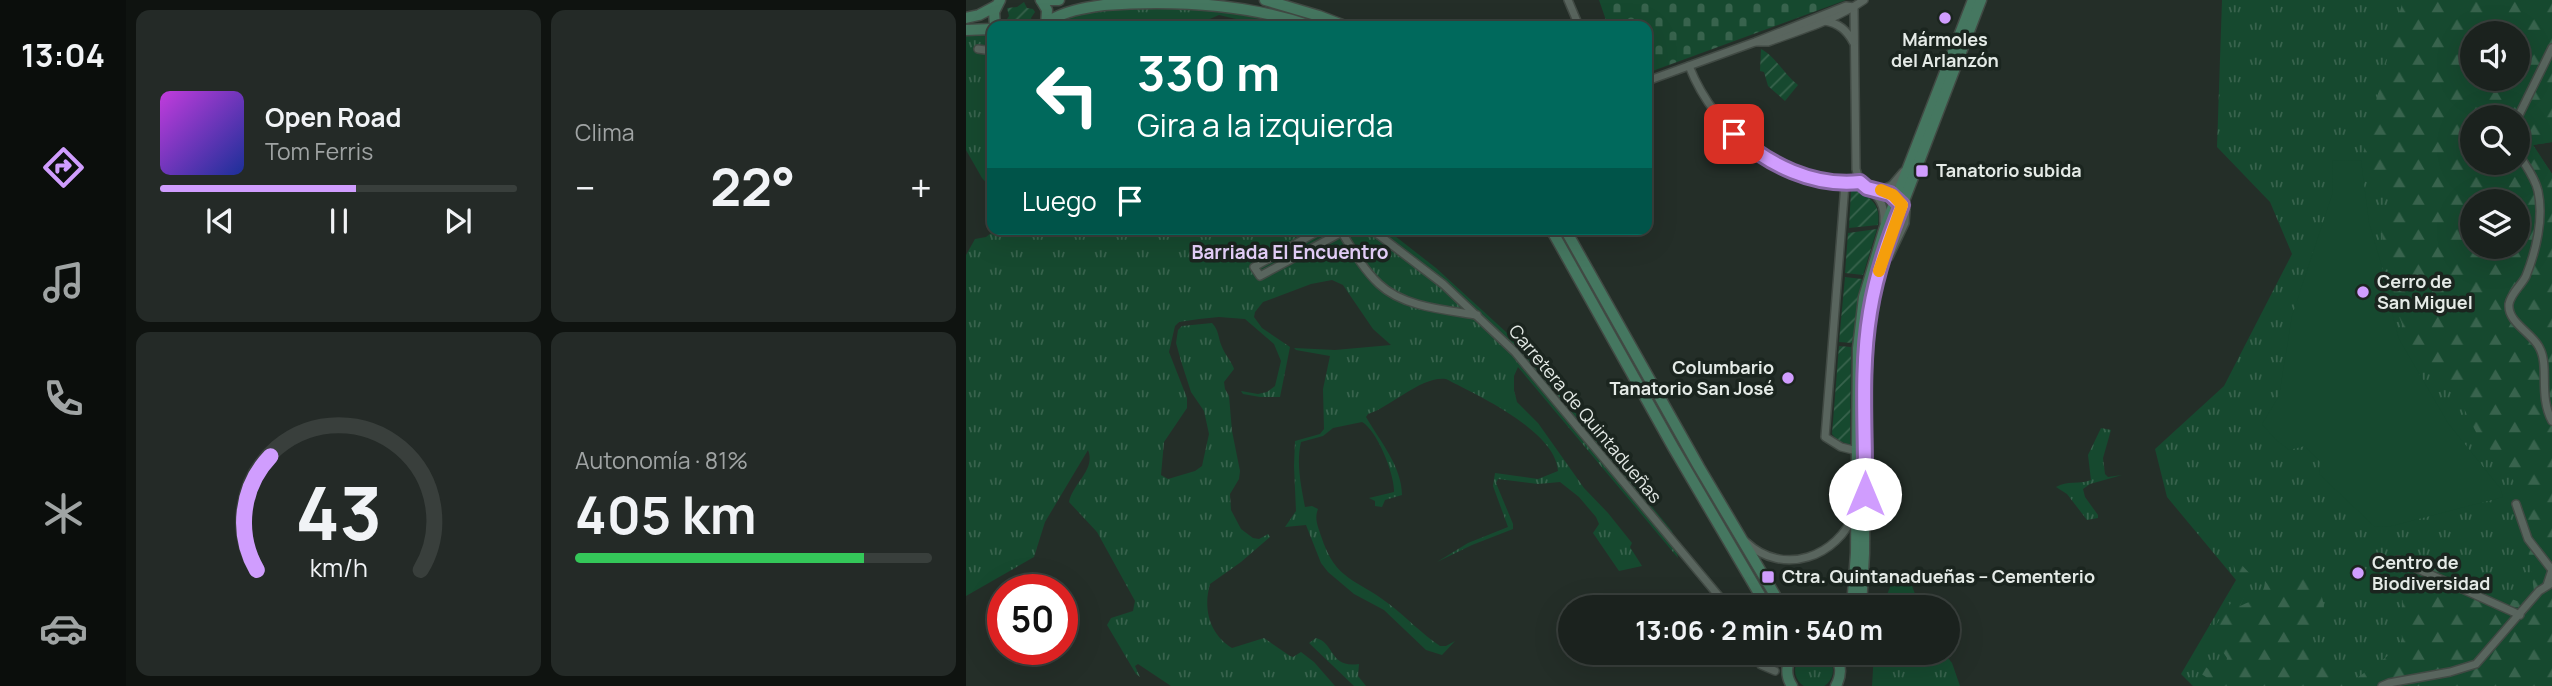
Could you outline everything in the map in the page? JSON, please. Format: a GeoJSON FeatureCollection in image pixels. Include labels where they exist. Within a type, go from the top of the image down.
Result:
{"type":"FeatureCollection","features":[{"type":"Feature","properties":{"kind":"main road"},"geometry":{"type":"LineString","coordinates":[[1047,21],[1046,10],[1041,0],[1059,0]]}},
{"type":"Feature","properties":{"kind":"main road"},"geometry":{"type":"LineString","coordinates":[[1862,595],[1865,364],[1874,290],[1910,162],[1973,0]]}},
{"type":"Feature","properties":{"kind":"main road"},"geometry":{"type":"LineString","coordinates":[[1855,595],[1859,334],[1864,297],[1876,253],[1901,200],[1981,0]]}},
{"type":"Feature","properties":{"kind":"main road"},"geometry":{"type":"LineString","coordinates":[[1051,21],[1063,13],[1076,10],[1144,1],[1208,2],[1294,21]]}},
{"type":"Feature","properties":{"kind":"main road"},"geometry":{"type":"LineString","coordinates":[[1270,1],[1330,21]]}},
{"type":"Feature","properties":{"kind":"main road"},"geometry":{"type":"LineString","coordinates":[[966,18],[979,15],[999,2]]}},
{"type":"Feature","properties":{"kind":"main road"},"geometry":{"type":"LineString","coordinates":[[993,21],[999,2]]}},
{"type":"Feature","properties":{"kind":"main road"},"geometry":{"type":"LineString","coordinates":[[966,30],[987,28]]}},
{"type":"Feature","properties":{"kind":"main road"},"geometry":{"type":"LineString","coordinates":[[1554,235],[1673,447],[1760,595]]}},
{"type":"Feature","properties":{"kind":"main road"},"geometry":{"type":"LineString","coordinates":[[1568,235],[1709,485],[1775,595]]}},
{"type":"Feature","properties":{"kind":"main road"},"geometry":{"type":"LineString","coordinates":[[1788,665],[1790,685]]}},
{"type":"Feature","properties":{"kind":"main road"},"geometry":{"type":"LineString","coordinates":[[1836,686],[1839,665]]}},
{"type":"Feature","properties":{"kind":"street"},"geometry":{"type":"LineString","coordinates":[[1568,0],[1577,21]]}},
{"type":"Feature","properties":{"kind":"street"},"geometry":{"type":"LineString","coordinates":[[1755,42],[1768,43],[1824,21],[1864,0]]}},
{"type":"Feature","properties":{"kind":"street"},"geometry":{"type":"LineString","coordinates":[[1652,79],[1846,6],[1854,7]]}},
{"type":"Feature","properties":{"kind":"street"},"geometry":{"type":"LineString","coordinates":[[1854,7],[1856,163],[1864,185]]}},
{"type":"Feature","properties":{"kind":"street"},"geometry":{"type":"LineString","coordinates":[[1824,21],[1844,30],[1854,47]]}},
{"type":"Feature","properties":{"kind":"street"},"geometry":{"type":"LineString","coordinates":[[2524,105],[2552,48]]}},
{"type":"Feature","properties":{"kind":"street"},"geometry":{"type":"LineString","coordinates":[[978,49],[987,50]]}},
{"type":"Feature","properties":{"kind":"street"},"geometry":{"type":"LineString","coordinates":[[1697,84],[1699,71],[1706,60]]}},
{"type":"Feature","properties":{"kind":"street"},"geometry":{"type":"LineString","coordinates":[[1689,66],[1697,84],[1724,125],[1757,153],[1791,173],[1864,185],[1901,200]]}},
{"type":"Feature","properties":{"kind":"street"},"geometry":{"type":"LineString","coordinates":[[1879,193],[1894,184],[1910,162]]}},
{"type":"Feature","properties":{"kind":"street"},"geometry":{"type":"LineString","coordinates":[[2530,175],[2538,191],[2538,235],[2526,276],[2511,297],[2509,307],[2511,315],[2540,348],[2543,393],[2552,421]]}},
{"type":"Feature","properties":{"kind":"street"},"geometry":{"type":"LineString","coordinates":[[1845,184],[1825,437],[1835,444],[1857,451]]}},
{"type":"Feature","properties":{"kind":"street"},"geometry":{"type":"LineString","coordinates":[[1876,253],[1884,221],[1884,209],[1879,193]]}},
{"type":"Feature","properties":{"kind":"street"},"geometry":{"type":"LineString","coordinates":[[1311,235],[1254,267],[1260,276],[1334,235]]}},
{"type":"Feature","properties":{"kind":"street"},"geometry":{"type":"LineString","coordinates":[[1344,235],[1371,276],[1394,295],[1478,315]]}},
{"type":"Feature","properties":{"kind":"street","name":"Carretera de Quintadueñas"},"geometry":{"type":"LineString","coordinates":[[1379,235],[1443,284],[1478,315],[1533,373],[1718,595]]}},
{"type":"Feature","properties":{"kind":"street"},"geometry":{"type":"LineString","coordinates":[[1709,485],[1746,542],[1758,552],[1782,560],[1802,559],[1829,548],[1848,528],[1856,508]]}},
{"type":"Feature","properties":{"kind":"street"},"geometry":{"type":"LineString","coordinates":[[2382,686],[2476,664],[2516,616],[2549,584],[2552,570],[2528,539],[2516,504]]}},
{"type":"Feature","properties":{"kind":"street"},"geometry":{"type":"LineString","coordinates":[[2398,560],[2516,616]]}},
{"type":"Feature","properties":{"kind":"street"},"geometry":{"type":"LineString","coordinates":[[1763,665],[1775,671]]}},
{"type":"Feature","properties":{"kind":"green space"},"geometry":{"type":"Polygon","coordinates":[[[1599,0],[1846,0],[1652,71],[1652,21],[1606,21],[1599,0]]]}},
{"type":"Feature","properties":{"kind":"green space"},"geometry":{"type":"Polygon","coordinates":[[[2222,0],[2552,0],[2552,142],[2533,145],[2552,174],[2552,686],[2193,686],[2181,674],[2236,580],[2167,497],[2155,449],[2224,386],[2292,254],[2270,202],[2217,147],[2222,0]]]}},
{"type":"Feature","properties":{"kind":"green space"},"geometry":{"type":"Polygon","coordinates":[[[2403,0],[2552,0],[2552,142],[2533,145],[2552,174],[2552,686],[2354,686],[2357,678],[2399,648],[2402,638],[2403,560],[2433,566],[2523,603],[2534,591],[2521,501],[2516,485],[2508,471],[2477,434],[2459,399],[2408,340],[2397,311],[2380,224],[2381,217],[2399,209],[2370,172],[2365,161],[2365,142],[2403,0]]]}},
{"type":"Feature","properties":{"kind":"green space"},"geometry":{"type":"Polygon","coordinates":[[[1024,2],[1027,8],[1033,9],[1035,12],[1032,21],[1006,21],[1009,16],[1007,8],[1017,7],[1024,2]]]}},
{"type":"Feature","properties":{"kind":"green space"},"geometry":{"type":"Polygon","coordinates":[[[1156,7],[1219,11],[1268,20],[1245,21],[1219,15],[1205,21],[1062,21],[1088,13],[1156,7]]]}},
{"type":"Feature","properties":{"kind":"green space"},"geometry":{"type":"Polygon","coordinates":[[[966,36],[987,36],[987,184],[966,150],[966,36]]]}},
{"type":"Feature","properties":{"kind":"green space"},"geometry":{"type":"Polygon","coordinates":[[[1761,49],[1798,85],[1785,101],[1768,86],[1764,72],[1760,71],[1761,49]]]}},
{"type":"Feature","properties":{"kind":"green space"},"geometry":{"type":"Polygon","coordinates":[[[2361,160],[2369,223],[2388,287],[2399,339],[2448,423],[2500,488],[2503,497],[2388,527],[2374,526],[2319,474],[2320,462],[2305,446],[2289,450],[2262,424],[2279,396],[2292,316],[2333,192],[2332,161],[2361,160]]]}},
{"type":"Feature","properties":{"kind":"green space"},"geometry":{"type":"Polygon","coordinates":[[[1854,189],[1874,202],[1878,212],[1878,225],[1849,228],[1851,191],[1854,189]]]}},
{"type":"Feature","properties":{"kind":"green space"},"geometry":{"type":"Polygon","coordinates":[[[1877,229],[1863,275],[1845,273],[1848,233],[1877,229]]]}},
{"type":"Feature","properties":{"kind":"green space"},"geometry":{"type":"Polygon","coordinates":[[[988,235],[1394,235],[1436,268],[1518,343],[1672,531],[1678,558],[1518,367],[1514,376],[1517,402],[1538,423],[1584,488],[1632,543],[1630,547],[1642,566],[1619,571],[1593,533],[1599,524],[1596,517],[1579,497],[1560,482],[1538,484],[1498,479],[1496,483],[1513,529],[1437,562],[1468,543],[1508,527],[1493,486],[1495,473],[1538,479],[1558,471],[1554,456],[1544,442],[1513,416],[1446,379],[1427,382],[1366,417],[1394,464],[1402,495],[1385,500],[1382,507],[1375,506],[1375,501],[1369,498],[1394,492],[1394,484],[1379,443],[1362,422],[1333,428],[1323,436],[1301,442],[1299,466],[1305,507],[1318,509],[1316,519],[1321,536],[1340,571],[1389,604],[1440,646],[1455,641],[1442,655],[1426,650],[1384,610],[1354,594],[1328,572],[1321,563],[1306,525],[1285,527],[1296,511],[1295,441],[1320,434],[1324,429],[1323,389],[1330,356],[1294,348],[1335,350],[1391,345],[1373,329],[1343,285],[1332,280],[1311,284],[1263,302],[1255,312],[1254,317],[1262,328],[1290,347],[1280,397],[1260,397],[1243,394],[1241,391],[1258,394],[1275,386],[1281,361],[1274,344],[1245,319],[1199,319],[1179,322],[1175,326],[1169,352],[1187,398],[1187,408],[1164,442],[1161,475],[1168,479],[1195,471],[1202,466],[1209,434],[1204,411],[1191,392],[1176,343],[1178,330],[1182,326],[1212,323],[1234,369],[1224,382],[1229,396],[1232,431],[1240,471],[1239,479],[1230,494],[1231,510],[1241,529],[1253,538],[1259,539],[1268,534],[1270,537],[1210,584],[1207,602],[1210,620],[1218,635],[1232,648],[1264,638],[1290,656],[1301,652],[1314,662],[1335,686],[1171,686],[1138,664],[1135,666],[1140,677],[1107,625],[1111,618],[1133,611],[1135,601],[1097,532],[1069,502],[1087,470],[1090,457],[1088,450],[1045,522],[1034,557],[1004,574],[987,574],[987,584],[966,596],[966,255],[975,239],[988,235]]]}},
{"type":"Feature","properties":{"kind":"green space"},"geometry":{"type":"Polygon","coordinates":[[[1845,277],[1862,279],[1852,343],[1839,342],[1845,277]]]}},
{"type":"Feature","properties":{"kind":"green space"},"geometry":{"type":"Polygon","coordinates":[[[1839,346],[1851,347],[1850,445],[1837,440],[1832,434],[1839,346]]]}},
{"type":"Feature","properties":{"kind":"green space"},"geometry":{"type":"Polygon","coordinates":[[[2101,428],[2111,430],[2103,458],[2105,474],[2108,477],[2122,475],[2090,484],[2083,489],[2085,497],[2098,515],[2098,518],[2087,520],[2067,494],[2056,487],[2091,480],[2088,455],[2101,428]]]}},
{"type":"Feature","properties":{"kind":"green space"},"geometry":{"type":"Polygon","coordinates":[[[2237,560],[2253,577],[2240,606],[2260,594],[2265,581],[2275,591],[2313,574],[2322,596],[2324,615],[2311,640],[2325,651],[2348,686],[2220,686],[2192,668],[2196,660],[2214,673],[2220,674],[2225,669],[2227,658],[2219,646],[2216,625],[2231,603],[2242,576],[2236,572],[2233,563],[2237,560]]]}},
{"type":"Feature","properties":{"kind":"green space"},"geometry":{"type":"Polygon","coordinates":[[[1901,572],[1907,573],[1915,595],[1887,595],[1893,580],[1901,572]]]}},
{"type":"Feature","properties":{"kind":"green space"},"geometry":{"type":"Polygon","coordinates":[[[1316,638],[1322,640],[1343,663],[1359,664],[1358,676],[1366,686],[1354,686],[1309,643],[1316,638]]]}},
{"type":"Feature","properties":{"kind":"green space"},"geometry":{"type":"Polygon","coordinates":[[[1796,665],[1832,665],[1833,670],[1827,683],[1821,687],[1807,687],[1801,683],[1795,670],[1796,665]]]}},
{"type":"Feature","properties":{"kind":"green space"},"geometry":{"type":"Polygon","coordinates":[[[1873,665],[1953,665],[1960,686],[1872,686],[1873,665]]]}},
{"type":"Feature","properties":{"kind":"slow traffic"},"geometry":{"type":"LineString","coordinates":[[1879,271],[1902,205],[1893,195],[1881,190]]}},
{"type":"Feature","properties":{"kind":"place","name":"Mármoles del Arlanzón"},"geometry":{"type":"Point","coordinates":[1945,18]}},
{"type":"Feature","properties":{"kind":"place","name":"Tanatorio subida"},"geometry":{"type":"Point","coordinates":[1922,171]}},
{"type":"Feature","properties":{"kind":"place","name":"Cerro de San Miguel"},"geometry":{"type":"Point","coordinates":[2363,292]}},
{"type":"Feature","properties":{"kind":"place","name":"Columbario Tanatorio San José"},"geometry":{"type":"Point","coordinates":[1788,378]}},
{"type":"Feature","properties":{"kind":"place","name":"Centro de Biodiversidad"},"geometry":{"type":"Point","coordinates":[2358,573]}},
{"type":"Feature","properties":{"kind":"place","name":"Ctra. Quintanadueñas – Cementerio"},"geometry":{"type":"Point","coordinates":[1768,577]}},
{"type":"Feature","properties":{"kind":"district","name":"Barriada El Encuentro"},"geometry":{"type":"Point","coordinates":[1290,252]}},
{"type":"Feature","properties":{"kind":"route"},"geometry":{"type":"LineString","coordinates":[[1734,134],[1757,153],[1791,173],[1845,184],[1860,182],[1867,188],[1893,195],[1902,205],[1881,266],[1869,315],[1865,364],[1865,494]]}}]}
